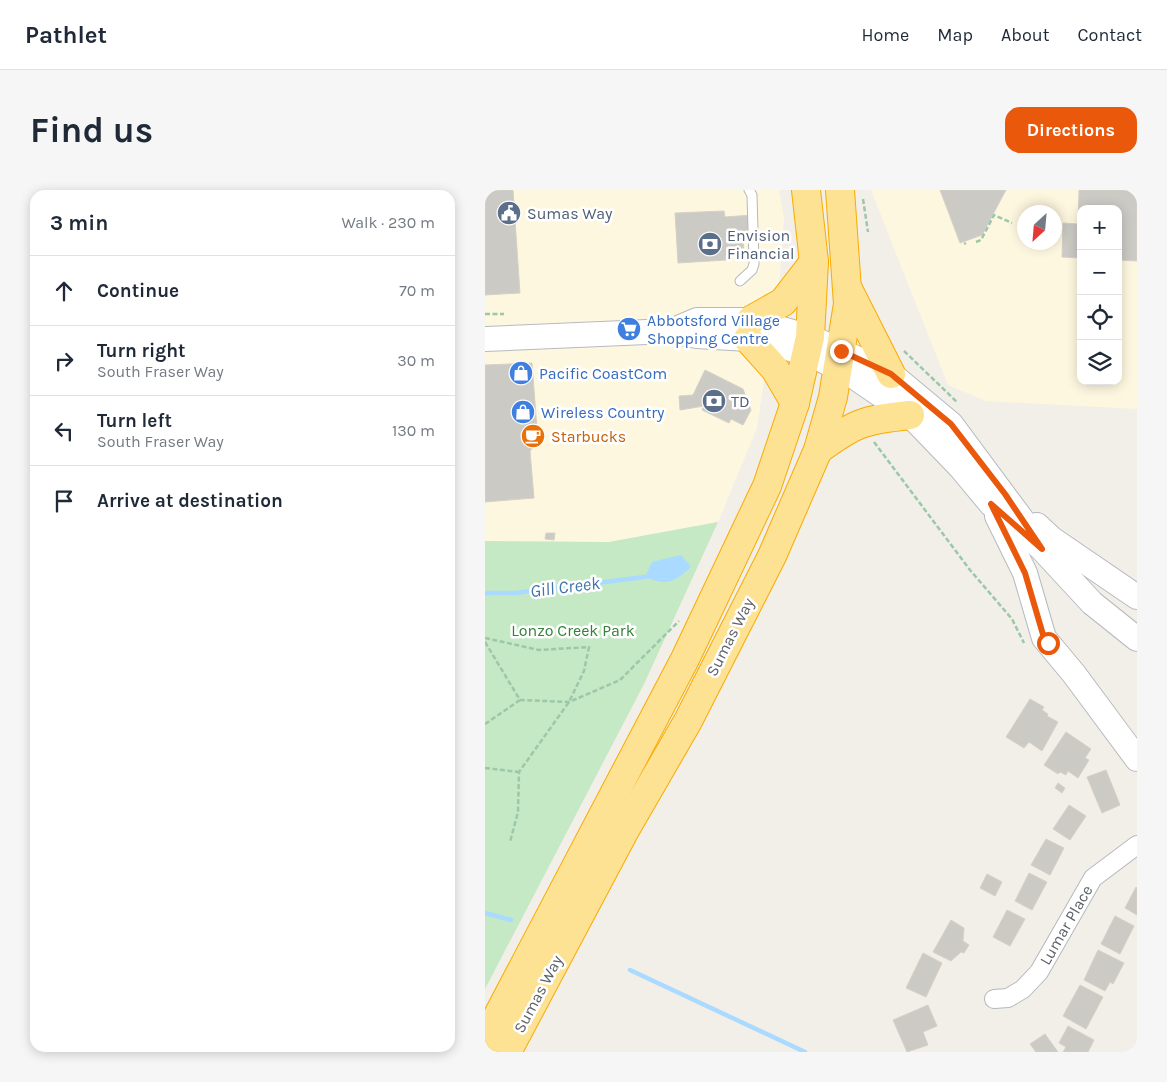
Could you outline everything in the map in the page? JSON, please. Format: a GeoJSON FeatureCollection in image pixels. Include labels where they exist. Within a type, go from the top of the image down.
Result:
{"type":"FeatureCollection","features":[{"type":"Feature","properties":{"kind":"highway","name":"Sumas Way"},"geometry":{"type":"LineString","coordinates":[[507,1052],[606,867],[688,721],[773,556],[818,450],[823,353],[806,190]]}},
{"type":"Feature","properties":{"kind":"highway","name":"Sumas Way"},"geometry":{"type":"LineString","coordinates":[[485,1040],[685,659],[737,553],[767,486],[795,403],[823,353],[849,291],[851,194]]}},
{"type":"Feature","properties":{"kind":"highway"},"geometry":{"type":"LineString","coordinates":[[795,403],[750,330],[783,302],[814,262]]}},
{"type":"Feature","properties":{"kind":"highway"},"geometry":{"type":"LineString","coordinates":[[849,291],[891,374]]}},
{"type":"Feature","properties":{"kind":"highway"},"geometry":{"type":"LineString","coordinates":[[688,721],[722,630],[794,461],[813,402],[823,353]]}},
{"type":"Feature","properties":{"kind":"highway"},"geometry":{"type":"LineString","coordinates":[[818,450],[846,429],[861,422],[910,415]]}},
{"type":"Feature","properties":{"kind":"highway"},"geometry":{"type":"LineString","coordinates":[[520,1052],[564,964],[606,867]]}},
{"type":"Feature","properties":{"kind":"main road"},"geometry":{"type":"LineString","coordinates":[[485,339],[670,331],[697,336],[750,330],[891,374],[951,424],[998,499],[1092,603],[1137,639]]}},
{"type":"Feature","properties":{"kind":"main road"},"geometry":{"type":"LineString","coordinates":[[823,353],[910,415],[961,468],[998,499],[1052,540],[1137,597]]}},
{"type":"Feature","properties":{"kind":"main road"},"geometry":{"type":"LineString","coordinates":[[998,499],[1025,573],[1034,641],[1074,674],[1137,759]]}},
{"type":"Feature","properties":{"kind":"street","name":"Lumar Place"},"geometry":{"type":"LineString","coordinates":[[994,999],[1008,998],[1023,989],[1039,972],[1093,878],[1137,845]]}},
{"type":"Feature","properties":{"kind":"lane"},"geometry":{"type":"LineString","coordinates":[[740,281],[752,270],[755,256],[752,195],[749,190]]}},
{"type":"Feature","properties":{"kind":"path"},"geometry":{"type":"LineString","coordinates":[[851,194],[868,232]]}},
{"type":"Feature","properties":{"kind":"path"},"geometry":{"type":"LineString","coordinates":[[976,242],[981,240],[994,215],[1013,223]]}},
{"type":"Feature","properties":{"kind":"path"},"geometry":{"type":"LineString","coordinates":[[485,314],[504,314]]}},
{"type":"Feature","properties":{"kind":"path"},"geometry":{"type":"LineString","coordinates":[[903,349],[960,405]]}},
{"type":"Feature","properties":{"kind":"path"},"geometry":{"type":"LineString","coordinates":[[870,436],[970,570],[1034,641]]}},
{"type":"Feature","properties":{"kind":"path"},"geometry":{"type":"LineString","coordinates":[[485,724],[520,700],[569,702],[620,680],[681,619]]}},
{"type":"Feature","properties":{"kind":"path"},"geometry":{"type":"LineString","coordinates":[[485,640],[539,650],[589,647],[584,671],[569,702],[519,772],[518,812],[510,842]]}},
{"type":"Feature","properties":{"kind":"path"},"geometry":{"type":"LineString","coordinates":[[485,640],[520,700]]}},
{"type":"Feature","properties":{"kind":"path"},"geometry":{"type":"LineString","coordinates":[[485,768],[519,772]]}},
{"type":"Feature","properties":{"kind":"shaded area","name":"Abbotsford Village Shopping Centre"},"geometry":{"type":"Polygon","coordinates":[[[485,190],[779,190],[784,219],[780,274],[757,428],[718,522],[609,542],[485,541],[485,190]]]}},
{"type":"Feature","properties":{"kind":"shaded area"},"geometry":{"type":"Polygon","coordinates":[[[871,190],[1137,190],[1137,409],[986,401],[948,385],[871,190]]]}},
{"type":"Feature","properties":{"kind":"green space","name":"Lonzo Creek Park"},"geometry":{"type":"Polygon","coordinates":[[[718,522],[644,684],[485,989],[485,541],[609,542],[718,522]]]}},
{"type":"Feature","properties":{"kind":"water"},"geometry":{"type":"Polygon","coordinates":[[[681,555],[691,567],[675,580],[665,582],[645,577],[652,562],[681,555]]]}},
{"type":"Feature","properties":{"kind":"building"},"geometry":{"type":"Polygon","coordinates":[[[485,190],[513,190],[520,293],[485,295],[485,190]]]}},
{"type":"Feature","properties":{"kind":"building"},"geometry":{"type":"Polygon","coordinates":[[[940,190],[1006,190],[982,235],[960,243],[940,190]]]}},
{"type":"Feature","properties":{"kind":"building"},"geometry":{"type":"Polygon","coordinates":[[[1079,190],[1137,190],[1137,261],[1122,260],[1122,205],[1079,205],[1079,190]]]}},
{"type":"Feature","properties":{"kind":"building","name":"Envision Financial"},"geometry":{"type":"Polygon","coordinates":[[[724,211],[725,217],[752,215],[753,232],[743,233],[744,255],[725,256],[726,260],[678,263],[675,213],[724,211]]]}},
{"type":"Feature","properties":{"kind":"building"},"geometry":{"type":"Polygon","coordinates":[[[1063,223],[1077,224],[1077,258],[1062,257],[1063,223]]]}},
{"type":"Feature","properties":{"kind":"building"},"geometry":{"type":"Polygon","coordinates":[[[532,363],[538,442],[530,451],[534,498],[485,502],[485,365],[532,363]]]}},
{"type":"Feature","properties":{"kind":"building","name":"TD"},"geometry":{"type":"Polygon","coordinates":[[[705,370],[743,389],[751,410],[743,425],[731,419],[729,423],[702,410],[704,406],[680,410],[679,396],[693,395],[705,370]]]}},
{"type":"Feature","properties":{"kind":"building"},"geometry":{"type":"Polygon","coordinates":[[[546,533],[555,533],[554,540],[545,539],[546,533]]]}},
{"type":"Feature","properties":{"kind":"building"},"geometry":{"type":"Polygon","coordinates":[[[1030,699],[1044,707],[1042,710],[1048,714],[1047,716],[1058,722],[1042,751],[1029,742],[1024,748],[1006,737],[1030,699]]]}},
{"type":"Feature","properties":{"kind":"building"},"geometry":{"type":"Polygon","coordinates":[[[1066,732],[1091,749],[1085,758],[1089,760],[1078,778],[1068,771],[1066,775],[1060,772],[1058,774],[1044,765],[1066,732]]]}},
{"type":"Feature","properties":{"kind":"building"},"geometry":{"type":"Polygon","coordinates":[[[1106,770],[1120,805],[1102,813],[1087,777],[1106,770]]]}},
{"type":"Feature","properties":{"kind":"building"},"geometry":{"type":"Polygon","coordinates":[[[1058,783],[1065,788],[1062,793],[1055,788],[1058,783]]]}},
{"type":"Feature","properties":{"kind":"building"},"geometry":{"type":"Polygon","coordinates":[[[1069,805],[1086,816],[1070,840],[1053,829],[1069,805]]]}},
{"type":"Feature","properties":{"kind":"building"},"geometry":{"type":"Polygon","coordinates":[[[1046,839],[1064,848],[1050,875],[1031,865],[1046,839]]]}},
{"type":"Feature","properties":{"kind":"building"},"geometry":{"type":"Polygon","coordinates":[[[1029,873],[1047,882],[1032,910],[1015,901],[1029,873]]]}},
{"type":"Feature","properties":{"kind":"building"},"geometry":{"type":"Polygon","coordinates":[[[987,874],[1002,882],[995,896],[980,888],[987,874]]]}},
{"type":"Feature","properties":{"kind":"building"},"geometry":{"type":"Polygon","coordinates":[[[1137,888],[1137,915],[1125,908],[1137,888]]]}},
{"type":"Feature","properties":{"kind":"building"},"geometry":{"type":"Polygon","coordinates":[[[1007,910],[1025,919],[1010,946],[993,937],[1007,910]]]}},
{"type":"Feature","properties":{"kind":"building"},"geometry":{"type":"Polygon","coordinates":[[[1115,916],[1134,926],[1120,954],[1101,944],[1115,916]]]}},
{"type":"Feature","properties":{"kind":"building"},"geometry":{"type":"Polygon","coordinates":[[[951,920],[964,928],[963,941],[969,945],[964,953],[961,952],[951,961],[933,952],[951,920]]]}},
{"type":"Feature","properties":{"kind":"building"},"geometry":{"type":"Polygon","coordinates":[[[1098,950],[1124,963],[1113,984],[1110,982],[1105,991],[1084,980],[1098,950]]]}},
{"type":"Feature","properties":{"kind":"building"},"geometry":{"type":"Polygon","coordinates":[[[923,953],[942,963],[926,997],[906,988],[923,953]]]}},
{"type":"Feature","properties":{"kind":"building"},"geometry":{"type":"Polygon","coordinates":[[[1080,985],[1103,997],[1086,1029],[1063,1016],[1080,985]]]}},
{"type":"Feature","properties":{"kind":"building"},"geometry":{"type":"Polygon","coordinates":[[[928,1005],[937,1026],[923,1032],[928,1045],[907,1052],[893,1020],[928,1005]]]}},
{"type":"Feature","properties":{"kind":"building"},"geometry":{"type":"Polygon","coordinates":[[[1068,1026],[1094,1040],[1088,1052],[1063,1052],[1066,1047],[1059,1043],[1068,1026]]]}},
{"type":"Feature","properties":{"kind":"building"},"geometry":{"type":"Polygon","coordinates":[[[1045,1034],[1058,1052],[1036,1052],[1030,1044],[1045,1034]]]}},
{"type":"Feature","properties":{"kind":"waterway","name":"Gill Creek"},"geometry":{"type":"LineString","coordinates":[[485,593],[515,593],[645,577]]}},
{"type":"Feature","properties":{"kind":"waterway"},"geometry":{"type":"LineString","coordinates":[[485,913],[511,920]]}},
{"type":"Feature","properties":{"kind":"waterway"},"geometry":{"type":"LineString","coordinates":[[630,970],[805,1052]]}},
{"type":"Feature","properties":{"kind":"place","name":"Sumas Way"},"geometry":{"type":"Point","coordinates":[509,213]}},
{"type":"Feature","properties":{"kind":"place","name":"Envision Financial"},"geometry":{"type":"Point","coordinates":[710,244]}},
{"type":"Feature","properties":{"kind":"place","name":"Abbotsford Village Shopping Centre"},"geometry":{"type":"Point","coordinates":[629,329]}},
{"type":"Feature","properties":{"kind":"place","name":"Pacific CoastCom"},"geometry":{"type":"Point","coordinates":[521,373]}},
{"type":"Feature","properties":{"kind":"place","name":"TD"},"geometry":{"type":"Point","coordinates":[714,401]}},
{"type":"Feature","properties":{"kind":"place","name":"Wireless Country"},"geometry":{"type":"Point","coordinates":[523,412]}},
{"type":"Feature","properties":{"kind":"place","name":"Starbucks"},"geometry":{"type":"Point","coordinates":[533,436]}},
{"type":"Feature","properties":{"kind":"route"},"geometry":{"type":"LineString","coordinates":[[841,351],[891,374],[951,424],[973,450],[1005,494],[1042,549],[991,504],[1025,573],[1044,638],[1048,643]]}}]}
